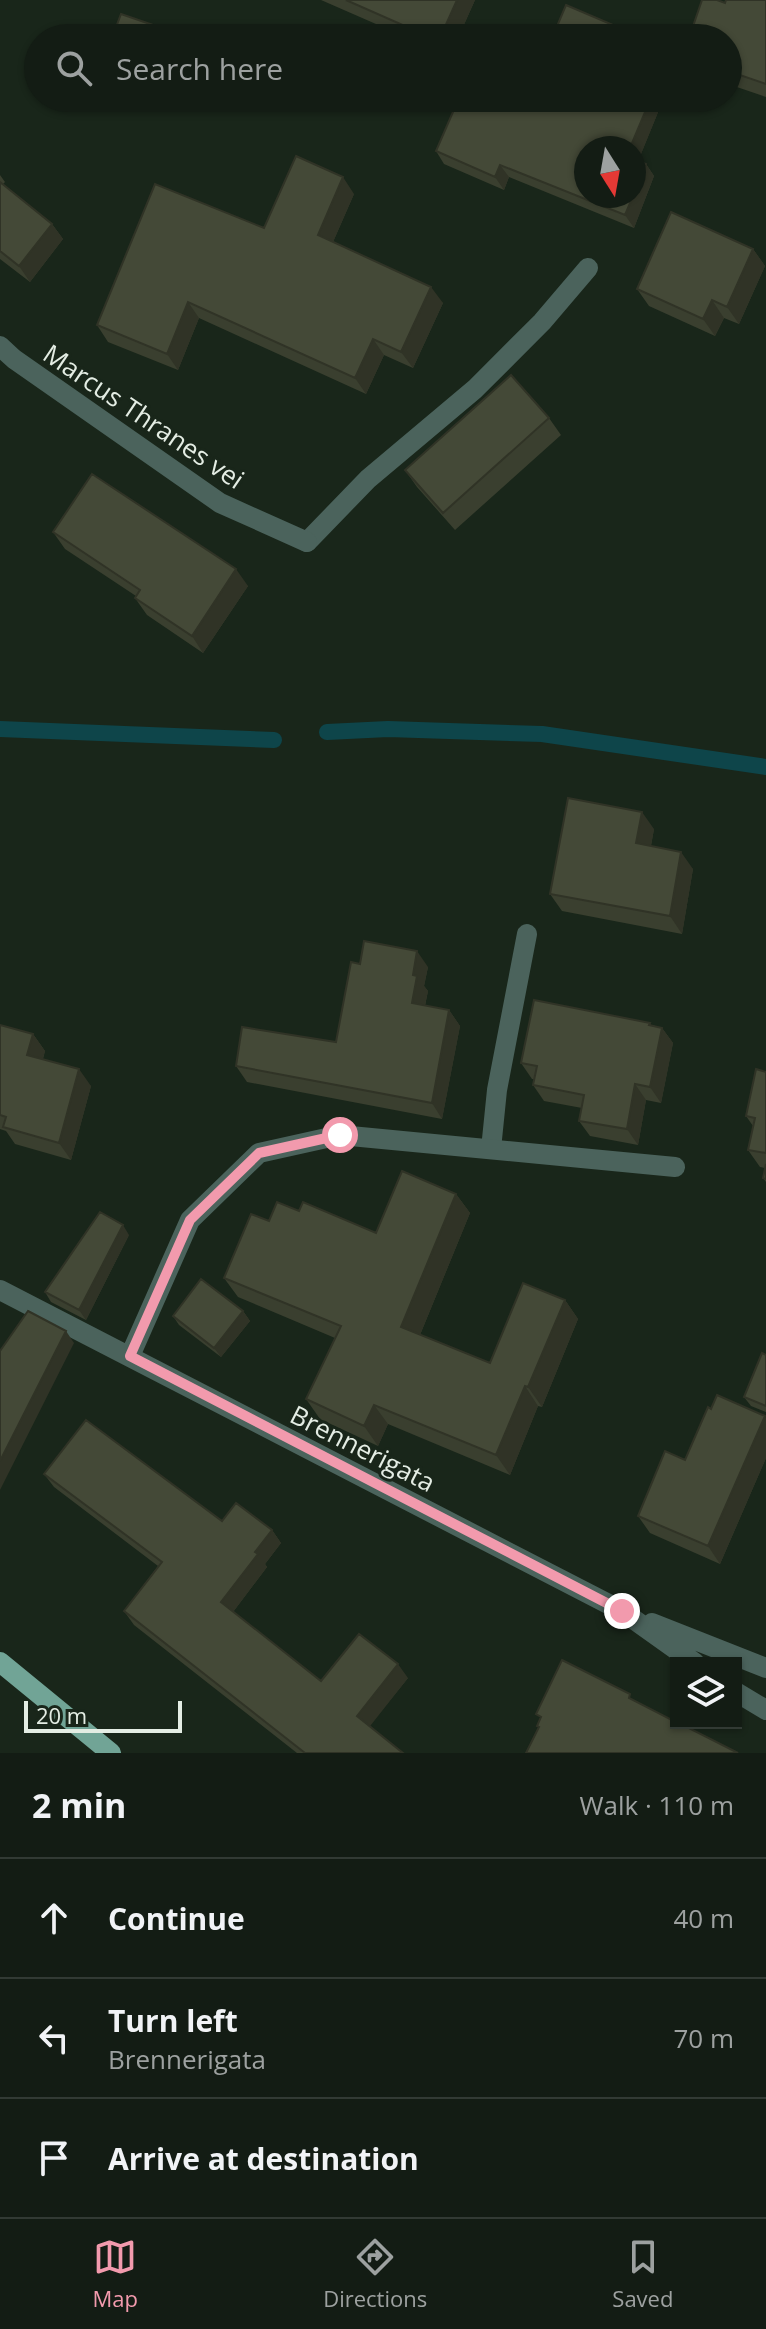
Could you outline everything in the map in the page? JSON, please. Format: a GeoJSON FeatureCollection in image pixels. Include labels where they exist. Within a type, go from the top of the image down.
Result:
{"type":"FeatureCollection","features":[{"type":"Feature","properties":{"kind":"main road"},"geometry":{"type":"LineString","coordinates":[[0,1662],[111,1753]]}},
{"type":"Feature","properties":{"kind":"street","name":"Marcus Thranes vei"},"geometry":{"type":"LineString","coordinates":[[0,346],[14,359],[220,503],[307,542],[368,479],[475,389],[542,322],[588,268]]}},
{"type":"Feature","properties":{"kind":"street"},"geometry":{"type":"LineString","coordinates":[[491,1149],[497,1090],[527,934]]}},
{"type":"Feature","properties":{"kind":"street"},"geometry":{"type":"LineString","coordinates":[[130,1356],[190,1220],[259,1153],[340,1135],[675,1167]]}},
{"type":"Feature","properties":{"kind":"street","name":"Brennerigata"},"geometry":{"type":"LineString","coordinates":[[0,1290],[622,1611],[687,1657]]}},
{"type":"Feature","properties":{"kind":"street"},"geometry":{"type":"LineString","coordinates":[[622,1611],[766,1668]]}},
{"type":"Feature","properties":{"kind":"street"},"geometry":{"type":"LineString","coordinates":[[742,1696],[766,1710]]}},
{"type":"Feature","properties":{"kind":"building"},"geometry":{"type":"Polygon","coordinates":[[[346,0],[457,0],[446,24],[400,24],[346,0]]]}},
{"type":"Feature","properties":{"kind":"building"},"geometry":{"type":"Polygon","coordinates":[[[702,0],[725,3],[726,0],[766,0],[766,84],[742,76],[742,24],[694,24],[702,0]]]}},
{"type":"Feature","properties":{"kind":"building"},"geometry":{"type":"Polygon","coordinates":[[[566,5],[611,24],[558,24],[566,5]]]}},
{"type":"Feature","properties":{"kind":"building"},"geometry":{"type":"Polygon","coordinates":[[[121,14],[150,24],[117,24],[121,14]]]}},
{"type":"Feature","properties":{"kind":"building"},"geometry":{"type":"Polygon","coordinates":[[[453,112],[645,112],[635,136],[574,136],[574,195],[500,165],[495,177],[436,151],[453,112]]]}},
{"type":"Feature","properties":{"kind":"building"},"geometry":{"type":"Polygon","coordinates":[[[296,156],[343,177],[318,235],[431,287],[401,352],[373,339],[355,378],[188,302],[167,354],[97,325],[155,184],[264,228],[296,156]]]}},
{"type":"Feature","properties":{"kind":"building"},"geometry":{"type":"Polygon","coordinates":[[[0,182],[52,224],[19,266],[0,251],[0,182]]]}},
{"type":"Feature","properties":{"kind":"building"},"geometry":{"type":"Polygon","coordinates":[[[608,208],[628,208],[625,215],[608,208]]]}},
{"type":"Feature","properties":{"kind":"building"},"geometry":{"type":"Polygon","coordinates":[[[671,212],[753,249],[727,307],[712,300],[703,319],[637,289],[671,212]]]}},
{"type":"Feature","properties":{"kind":"building"},"geometry":{"type":"Polygon","coordinates":[[[511,375],[549,418],[443,513],[405,470],[511,375]]]}},
{"type":"Feature","properties":{"kind":"building"},"geometry":{"type":"Polygon","coordinates":[[[92,474],[236,569],[192,636],[135,598],[140,590],[53,532],[92,474]]]}},
{"type":"Feature","properties":{"kind":"building"},"geometry":{"type":"Polygon","coordinates":[[[568,798],[642,812],[636,843],[681,852],[670,916],[550,894],[568,798]]]}},
{"type":"Feature","properties":{"kind":"building"},"geometry":{"type":"Polygon","coordinates":[[[364,941],[417,951],[412,1003],[449,1010],[432,1103],[236,1066],[242,1027],[336,1042],[351,962],[360,964],[364,941]]]}},
{"type":"Feature","properties":{"kind":"building"},"geometry":{"type":"Polygon","coordinates":[[[534,1000],[662,1028],[650,1087],[635,1084],[627,1129],[579,1121],[584,1095],[533,1085],[537,1066],[521,1063],[534,1000]]]}},
{"type":"Feature","properties":{"kind":"building"},"geometry":{"type":"Polygon","coordinates":[[[0,1025],[33,1034],[27,1055],[79,1069],[59,1143],[3,1127],[6,1117],[0,1115],[0,1025]]]}},
{"type":"Feature","properties":{"kind":"building"},"geometry":{"type":"Polygon","coordinates":[[[756,1069],[766,1072],[766,1153],[748,1150],[755,1118],[746,1116],[756,1069]]]}},
{"type":"Feature","properties":{"kind":"building"},"geometry":{"type":"Polygon","coordinates":[[[402,1171],[456,1194],[401,1327],[490,1363],[523,1283],[565,1300],[496,1455],[374,1405],[364,1426],[306,1399],[341,1326],[224,1278],[251,1214],[269,1221],[277,1202],[299,1211],[303,1202],[376,1233],[402,1171]]]}},
{"type":"Feature","properties":{"kind":"building"},"geometry":{"type":"Polygon","coordinates":[[[100,1212],[123,1225],[79,1310],[45,1292],[100,1212]]]}},
{"type":"Feature","properties":{"kind":"building"},"geometry":{"type":"Polygon","coordinates":[[[201,1279],[243,1311],[214,1348],[173,1316],[201,1279]]]}},
{"type":"Feature","properties":{"kind":"building"},"geometry":{"type":"Polygon","coordinates":[[[28,1311],[66,1331],[0,1461],[0,1351],[28,1311]]]}},
{"type":"Feature","properties":{"kind":"building"},"geometry":{"type":"Polygon","coordinates":[[[762,1353],[766,1355],[766,1406],[744,1397],[762,1353]]]}},
{"type":"Feature","properties":{"kind":"building"},"geometry":{"type":"Polygon","coordinates":[[[717,1395],[765,1416],[708,1546],[638,1516],[665,1451],[685,1460],[708,1407],[711,1409],[717,1395]]]}},
{"type":"Feature","properties":{"kind":"building"},"geometry":{"type":"Polygon","coordinates":[[[86,1420],[222,1521],[236,1503],[272,1530],[255,1552],[258,1554],[221,1602],[321,1681],[359,1634],[398,1664],[357,1716],[403,1753],[305,1753],[124,1611],[162,1562],[44,1474],[86,1420]]]}},
{"type":"Feature","properties":{"kind":"building"},"geometry":{"type":"Polygon","coordinates":[[[562,1660],[630,1694],[629,1698],[670,1719],[670,1729],[691,1729],[738,1753],[526,1753],[539,1727],[541,1717],[536,1714],[562,1660]]]}},
{"type":"Feature","properties":{"kind":"waterway"},"geometry":{"type":"LineString","coordinates":[[0,729],[274,740]]}},
{"type":"Feature","properties":{"kind":"waterway"},"geometry":{"type":"LineString","coordinates":[[327,732],[388,729],[542,734],[766,767]]}},
{"type":"Feature","properties":{"kind":"route"},"geometry":{"type":"LineString","coordinates":[[340,1135],[259,1153],[190,1220],[130,1356],[622,1611]]}}]}
